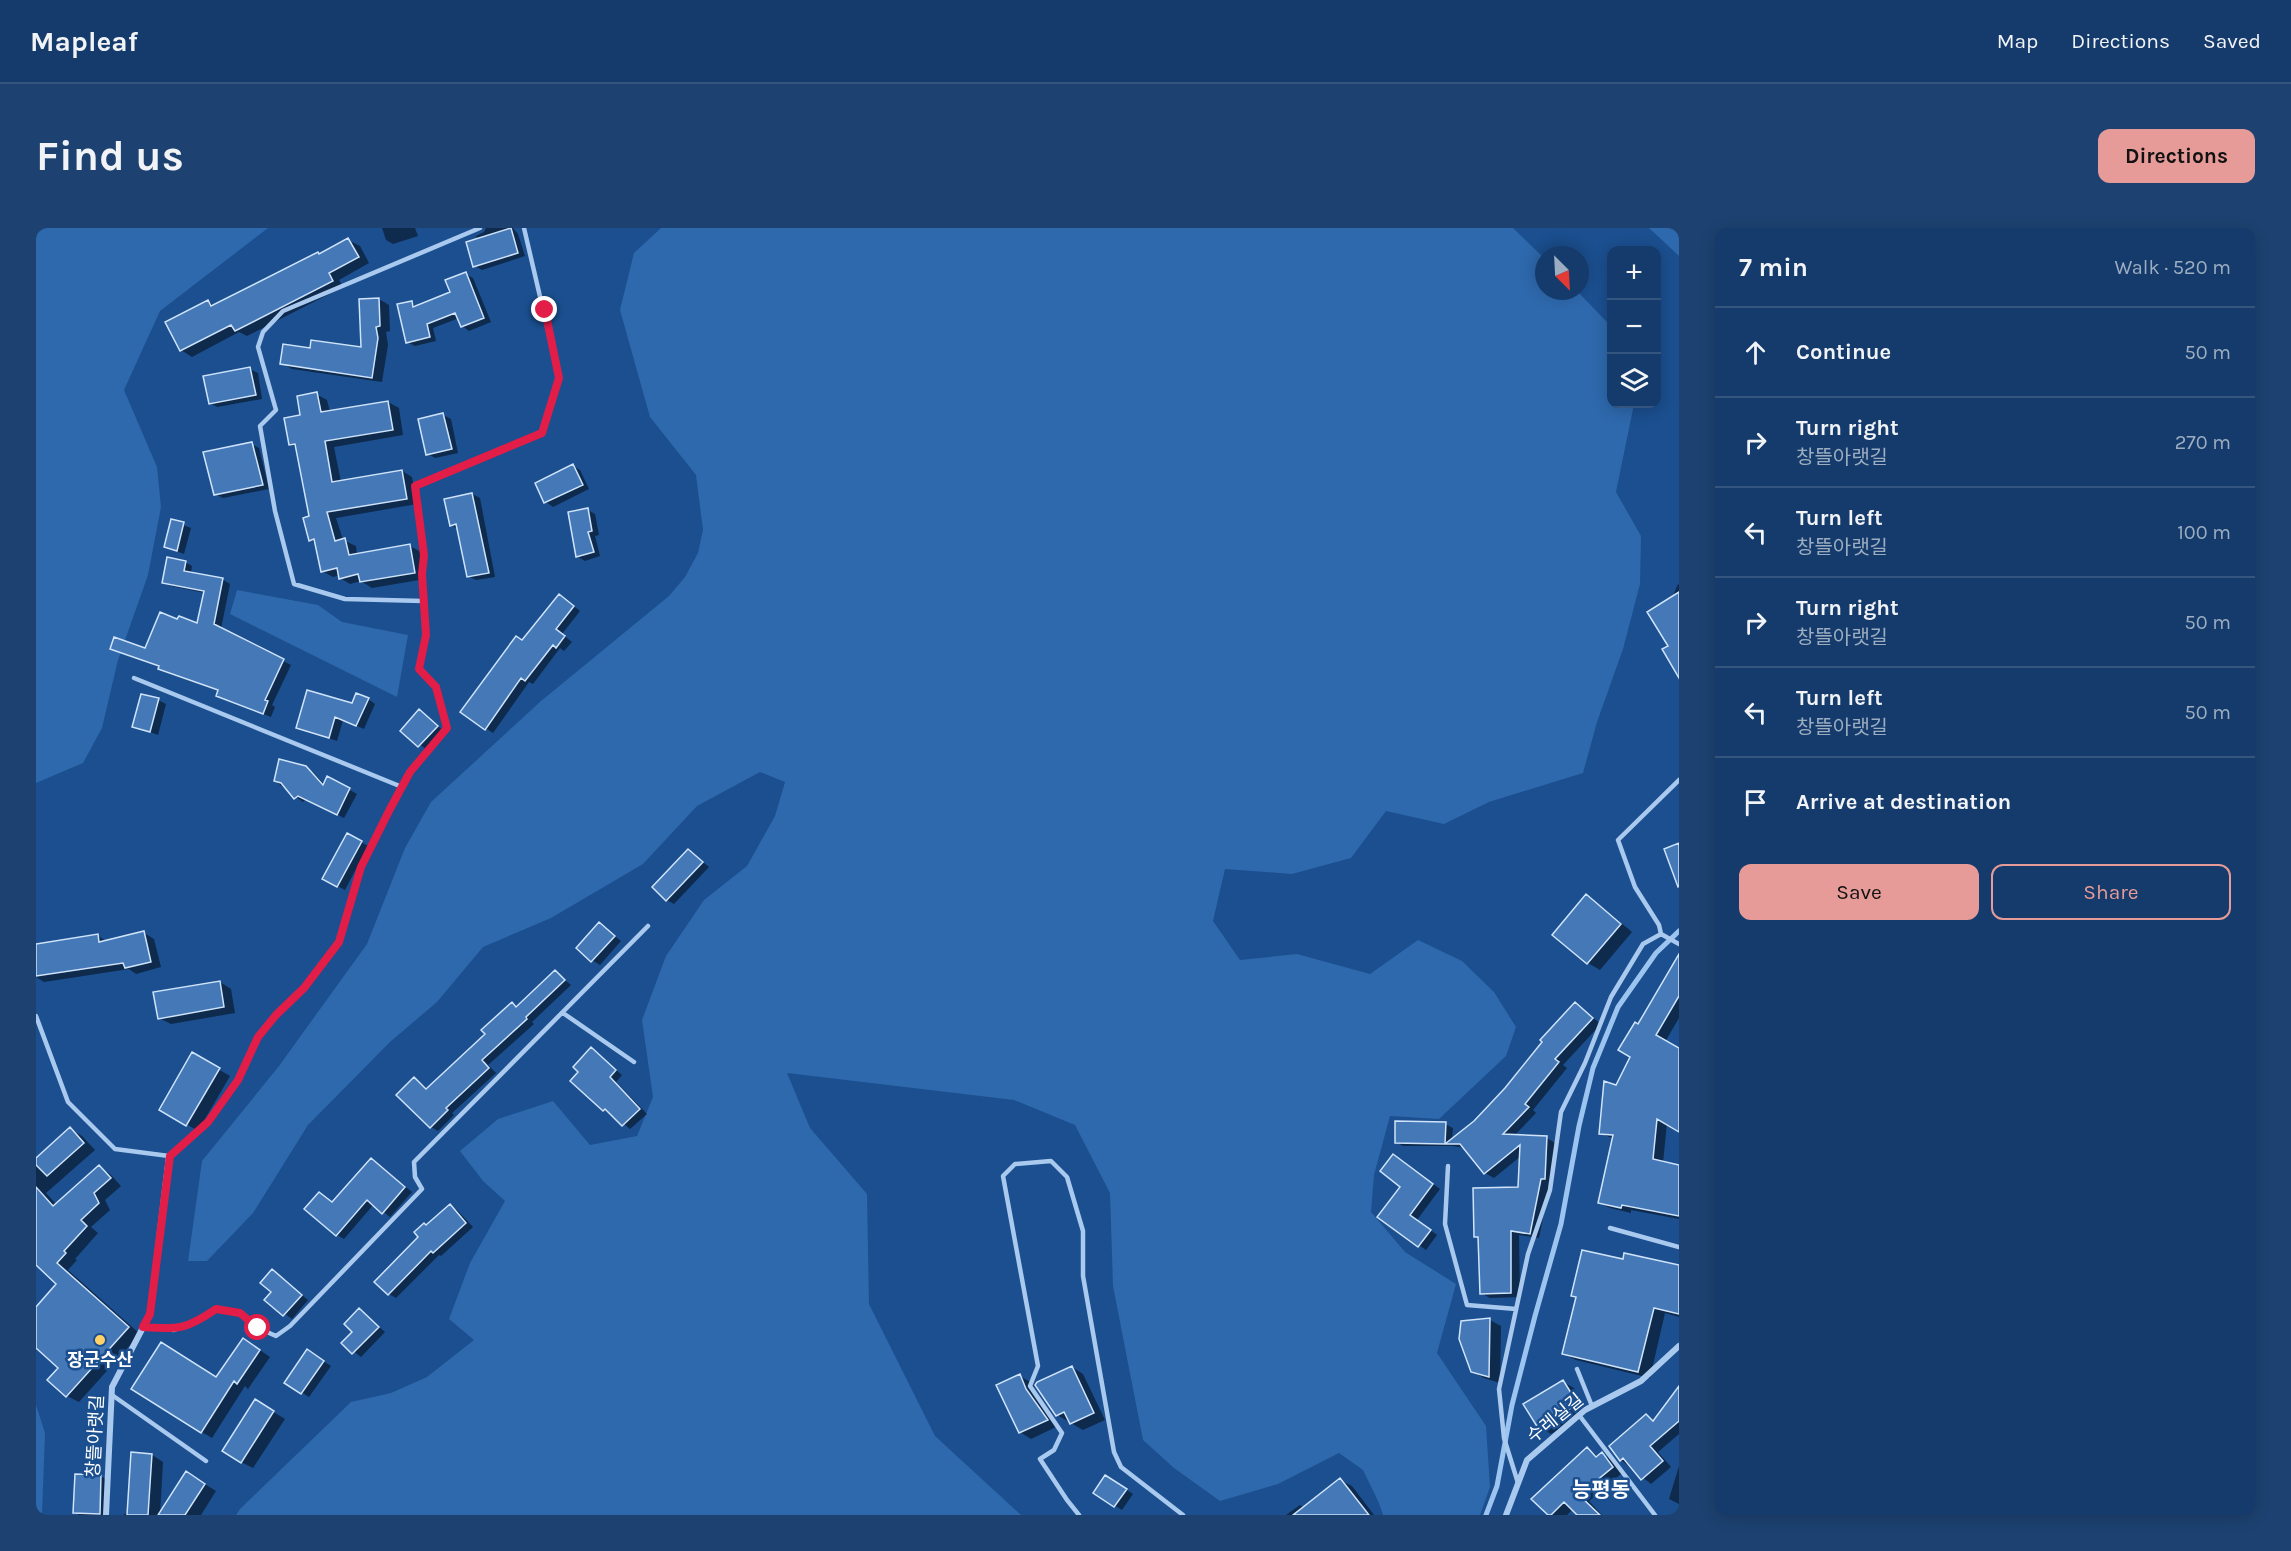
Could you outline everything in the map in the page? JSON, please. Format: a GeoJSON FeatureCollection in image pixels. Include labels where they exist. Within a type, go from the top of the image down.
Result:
{"type":"FeatureCollection","features":[{"type":"Feature","properties":{"kind":"street","name":"창뜰아랫길"},"geometry":{"type":"LineString","coordinates":[[106,1515],[112,1387],[150,1314],[170,1156]]}},
{"type":"Feature","properties":{"kind":"street","name":"수레실길"},"geometry":{"type":"LineString","coordinates":[[1506,1515],[1527,1460],[1579,1415],[1641,1381],[1679,1346]]}},
{"type":"Feature","properties":{"kind":"lane"},"geometry":{"type":"LineString","coordinates":[[423,601],[345,599],[294,584],[275,511],[260,426],[276,410],[258,347],[263,332],[283,311],[480,228]]}},
{"type":"Feature","properties":{"kind":"lane"},"geometry":{"type":"LineString","coordinates":[[36,1016],[68,1102],[116,1149],[170,1156],[208,1122],[238,1080],[258,1037],[276,1015],[304,988],[339,942],[361,867],[410,772],[447,728],[436,687],[419,669],[426,635],[422,574],[424,555],[415,486],[542,433],[559,378],[524,228]]}},
{"type":"Feature","properties":{"kind":"lane"},"geometry":{"type":"LineString","coordinates":[[134,678],[402,787]]}},
{"type":"Feature","properties":{"kind":"lane"},"geometry":{"type":"LineString","coordinates":[[1661,935],[1659,925],[1635,887],[1618,840],[1679,780]]}},
{"type":"Feature","properties":{"kind":"lane"},"geometry":{"type":"LineString","coordinates":[[143,1327],[174,1330],[201,1319],[216,1309],[240,1313],[258,1328],[276,1336],[290,1326],[422,1189],[415,1177],[414,1162],[648,926]]}},
{"type":"Feature","properties":{"kind":"lane"},"geometry":{"type":"LineString","coordinates":[[1661,935],[1679,944]]}},
{"type":"Feature","properties":{"kind":"lane"},"geometry":{"type":"LineString","coordinates":[[1518,1483],[1504,1438],[1498,1389],[1528,1254],[1550,1190],[1561,1112],[1585,1063],[1611,997],[1643,944],[1661,935]]}},
{"type":"Feature","properties":{"kind":"lane"},"geometry":{"type":"LineString","coordinates":[[563,1012],[634,1062]]}},
{"type":"Feature","properties":{"kind":"lane"},"geometry":{"type":"LineString","coordinates":[[1079,1515],[1066,1500],[1040,1459],[1054,1450],[1062,1433],[1030,1386],[1038,1366],[1003,1176],[1015,1164],[1052,1161],[1067,1177],[1083,1231],[1083,1276],[1114,1452],[1121,1467],[1183,1515]]}},
{"type":"Feature","properties":{"kind":"lane"},"geometry":{"type":"LineString","coordinates":[[1448,1166],[1445,1224],[1467,1305],[1516,1310]]}},
{"type":"Feature","properties":{"kind":"lane"},"geometry":{"type":"LineString","coordinates":[[1610,1228],[1679,1247]]}},
{"type":"Feature","properties":{"kind":"lane"},"geometry":{"type":"LineString","coordinates":[[1577,1369],[1592,1406]]}},
{"type":"Feature","properties":{"kind":"lane"},"geometry":{"type":"LineString","coordinates":[[112,1395],[206,1461]]}},
{"type":"Feature","properties":{"kind":"lane"},"geometry":{"type":"LineString","coordinates":[[1579,1415],[1655,1515]]}},
{"type":"Feature","properties":{"kind":"shaded area"},"geometry":{"type":"Polygon","coordinates":[[[36,228],[268,228],[160,311],[124,390],[157,467],[161,507],[148,575],[118,660],[102,728],[83,763],[36,783],[36,228]]]}},
{"type":"Feature","properties":{"kind":"shaded area"},"geometry":{"type":"Polygon","coordinates":[[[661,228],[1513,228],[1535,249],[1535,300],[1586,300],[1607,322],[1607,408],[1633,408],[1616,492],[1641,536],[1640,584],[1623,649],[1597,722],[1583,773],[1489,802],[1444,824],[1386,811],[1351,858],[1292,874],[1225,869],[1213,921],[1240,960],[1297,954],[1370,974],[1418,940],[1462,961],[1494,992],[1516,1027],[1506,1056],[1439,1119],[1390,1116],[1374,1175],[1371,1212],[1405,1252],[1456,1284],[1437,1353],[1486,1426],[1490,1487],[1480,1515],[1383,1515],[1363,1470],[1339,1453],[1278,1484],[1220,1501],[1174,1468],[1143,1440],[1113,1286],[1110,1193],[1075,1125],[1014,1100],[787,1073],[810,1128],[867,1194],[869,1304],[935,1436],[1021,1515],[236,1515],[351,1402],[391,1393],[427,1377],[474,1340],[449,1319],[470,1263],[505,1201],[483,1181],[460,1151],[498,1119],[553,1101],[590,1145],[637,1136],[653,1097],[642,1020],[666,956],[704,900],[747,866],[775,816],[785,782],[760,772],[697,806],[643,864],[551,918],[483,947],[437,1002],[390,1042],[308,1125],[253,1213],[207,1261],[188,1261],[202,1161],[279,1066],[367,944],[405,848],[431,802],[541,701],[669,596],[685,577],[698,553],[703,530],[696,475],[650,417],[620,310],[634,253],[661,228]]]}},
{"type":"Feature","properties":{"kind":"shaded area"},"geometry":{"type":"Polygon","coordinates":[[[1649,228],[1679,228],[1679,256],[1649,228]]]}},
{"type":"Feature","properties":{"kind":"shaded area"},"geometry":{"type":"Polygon","coordinates":[[[237,590],[318,605],[342,622],[408,635],[397,697],[230,614],[237,590]]]}},
{"type":"Feature","properties":{"kind":"shaded area"},"geometry":{"type":"Polygon","coordinates":[[[36,1405],[45,1433],[42,1515],[36,1515],[36,1405]]]}},
{"type":"Feature","properties":{"kind":"building"},"geometry":{"type":"Polygon","coordinates":[[[511,228],[518,253],[473,267],[466,242],[511,228]]]}},
{"type":"Feature","properties":{"kind":"building"},"geometry":{"type":"Polygon","coordinates":[[[348,238],[359,257],[329,273],[333,281],[235,331],[231,325],[180,351],[165,322],[208,300],[211,306],[348,238]]]}},
{"type":"Feature","properties":{"kind":"building"},"geometry":{"type":"Polygon","coordinates":[[[466,272],[484,318],[461,327],[455,313],[427,324],[430,337],[406,343],[397,304],[412,301],[413,307],[450,292],[445,280],[466,272]]]}},
{"type":"Feature","properties":{"kind":"building"},"geometry":{"type":"Polygon","coordinates":[[[379,298],[380,326],[376,327],[378,338],[372,378],[280,364],[283,344],[310,348],[311,340],[361,347],[359,299],[379,298]]]}},
{"type":"Feature","properties":{"kind":"building"},"geometry":{"type":"Polygon","coordinates":[[[250,367],[256,395],[209,404],[203,376],[250,367]]]}},
{"type":"Feature","properties":{"kind":"building"},"geometry":{"type":"Polygon","coordinates":[[[317,392],[321,412],[388,401],[393,430],[325,441],[332,482],[402,470],[407,499],[327,512],[335,541],[345,538],[349,555],[410,544],[415,573],[360,582],[358,574],[339,579],[337,568],[321,572],[314,539],[309,541],[303,518],[309,516],[295,444],[289,445],[284,418],[300,415],[297,396],[317,392]]]}},
{"type":"Feature","properties":{"kind":"building"},"geometry":{"type":"Polygon","coordinates":[[[443,413],[452,449],[426,455],[418,419],[443,413]]]}},
{"type":"Feature","properties":{"kind":"building"},"geometry":{"type":"Polygon","coordinates":[[[252,442],[263,485],[214,495],[203,452],[252,442]]]}},
{"type":"Feature","properties":{"kind":"building"},"geometry":{"type":"Polygon","coordinates":[[[573,464],[583,485],[544,503],[535,483],[573,464]]]}},
{"type":"Feature","properties":{"kind":"building"},"geometry":{"type":"Polygon","coordinates":[[[472,493],[489,573],[467,577],[456,524],[450,526],[444,499],[472,493]]]}},
{"type":"Feature","properties":{"kind":"building"},"geometry":{"type":"Polygon","coordinates":[[[588,508],[592,531],[588,532],[594,552],[576,557],[568,512],[588,508]]]}},
{"type":"Feature","properties":{"kind":"building"},"geometry":{"type":"Polygon","coordinates":[[[171,519],[184,522],[177,551],[164,547],[171,519]]]}},
{"type":"Feature","properties":{"kind":"building"},"geometry":{"type":"Polygon","coordinates":[[[167,557],[186,561],[184,571],[223,578],[214,624],[284,659],[265,700],[268,701],[263,714],[216,696],[218,690],[110,649],[114,637],[145,648],[160,612],[177,619],[179,616],[197,623],[204,591],[162,583],[167,557]]]}},
{"type":"Feature","properties":{"kind":"building"},"geometry":{"type":"Polygon","coordinates":[[[1679,592],[1679,678],[1662,649],[1668,646],[1647,612],[1679,592]]]}},
{"type":"Feature","properties":{"kind":"building"},"geometry":{"type":"Polygon","coordinates":[[[559,594],[574,606],[556,629],[565,636],[556,648],[553,645],[525,681],[521,678],[485,730],[460,712],[516,636],[522,640],[559,594]]]}},
{"type":"Feature","properties":{"kind":"building"},"geometry":{"type":"Polygon","coordinates":[[[307,690],[352,703],[356,693],[369,698],[356,726],[335,717],[329,738],[296,728],[307,690]]]}},
{"type":"Feature","properties":{"kind":"building"},"geometry":{"type":"Polygon","coordinates":[[[141,694],[159,698],[150,732],[132,727],[141,694]]]}},
{"type":"Feature","properties":{"kind":"building"},"geometry":{"type":"Polygon","coordinates":[[[419,709],[438,726],[418,747],[400,731],[419,709]]]}},
{"type":"Feature","properties":{"kind":"building"},"geometry":{"type":"Polygon","coordinates":[[[279,759],[306,766],[323,785],[327,776],[350,788],[337,815],[298,796],[294,799],[281,783],[274,781],[279,759]]]}},
{"type":"Feature","properties":{"kind":"building"},"geometry":{"type":"Polygon","coordinates":[[[347,833],[362,841],[337,887],[322,879],[347,833]]]}},
{"type":"Feature","properties":{"kind":"building"},"geometry":{"type":"Polygon","coordinates":[[[1679,843],[1679,886],[1678,887],[1664,849],[1679,843]]]}},
{"type":"Feature","properties":{"kind":"building"},"geometry":{"type":"Polygon","coordinates":[[[688,849],[703,862],[666,901],[652,887],[688,849]]]}},
{"type":"Feature","properties":{"kind":"building"},"geometry":{"type":"Polygon","coordinates":[[[1586,894],[1621,924],[1587,964],[1552,935],[1586,894]]]}},
{"type":"Feature","properties":{"kind":"building"},"geometry":{"type":"Polygon","coordinates":[[[599,922],[615,936],[591,962],[576,948],[599,922]]]}},
{"type":"Feature","properties":{"kind":"building"},"geometry":{"type":"Polygon","coordinates":[[[144,931],[151,962],[125,968],[123,963],[36,976],[36,944],[98,934],[99,942],[144,931]]]}},
{"type":"Feature","properties":{"kind":"building"},"geometry":{"type":"Polygon","coordinates":[[[1679,954],[1679,996],[1656,1035],[1679,1048],[1679,1132],[1657,1119],[1653,1159],[1679,1165],[1679,1216],[1622,1205],[1621,1208],[1598,1203],[1613,1135],[1599,1134],[1604,1081],[1616,1085],[1630,1057],[1618,1050],[1635,1022],[1638,1024],[1679,954]]]}},
{"type":"Feature","properties":{"kind":"building"},"geometry":{"type":"Polygon","coordinates":[[[555,970],[565,980],[482,1060],[489,1068],[446,1108],[448,1110],[430,1128],[396,1095],[414,1077],[426,1089],[485,1034],[481,1030],[512,1002],[516,1007],[555,970]]]}},
{"type":"Feature","properties":{"kind":"building"},"geometry":{"type":"Polygon","coordinates":[[[220,981],[224,1007],[158,1019],[153,992],[220,981]]]}},
{"type":"Feature","properties":{"kind":"building"},"geometry":{"type":"Polygon","coordinates":[[[1575,1002],[1593,1018],[1555,1059],[1559,1062],[1525,1104],[1529,1107],[1503,1134],[1547,1136],[1545,1179],[1541,1179],[1530,1234],[1511,1231],[1511,1293],[1480,1294],[1478,1237],[1474,1237],[1473,1188],[1518,1187],[1520,1145],[1484,1174],[1460,1144],[1445,1144],[1474,1121],[1505,1088],[1542,1042],[1540,1040],[1575,1002]]]}},
{"type":"Feature","properties":{"kind":"building"},"geometry":{"type":"Polygon","coordinates":[[[591,1047],[616,1070],[610,1077],[640,1109],[622,1126],[570,1081],[578,1072],[573,1067],[591,1047]]]}},
{"type":"Feature","properties":{"kind":"building"},"geometry":{"type":"Polygon","coordinates":[[[192,1052],[220,1068],[186,1126],[159,1110],[192,1052]]]}},
{"type":"Feature","properties":{"kind":"building"},"geometry":{"type":"Polygon","coordinates":[[[1395,1121],[1446,1122],[1445,1144],[1395,1143],[1395,1121]]]}},
{"type":"Feature","properties":{"kind":"building"},"geometry":{"type":"Polygon","coordinates":[[[70,1127],[84,1143],[47,1176],[36,1165],[36,1158],[70,1127]]]}},
{"type":"Feature","properties":{"kind":"building"},"geometry":{"type":"Polygon","coordinates":[[[1393,1154],[1433,1184],[1410,1215],[1431,1230],[1418,1247],[1377,1217],[1400,1187],[1380,1171],[1393,1154]]]}},
{"type":"Feature","properties":{"kind":"building"},"geometry":{"type":"Polygon","coordinates":[[[371,1158],[405,1187],[382,1214],[367,1200],[336,1236],[304,1209],[319,1192],[332,1202],[371,1158]]]}},
{"type":"Feature","properties":{"kind":"building"},"geometry":{"type":"Polygon","coordinates":[[[99,1165],[111,1178],[94,1193],[99,1203],[81,1220],[87,1226],[64,1251],[66,1253],[57,1263],[129,1327],[66,1397],[47,1380],[58,1368],[36,1348],[36,1307],[56,1284],[36,1265],[36,1187],[53,1206],[99,1165]]]}},
{"type":"Feature","properties":{"kind":"building"},"geometry":{"type":"Polygon","coordinates":[[[450,1204],[466,1223],[433,1253],[431,1251],[388,1295],[374,1282],[418,1237],[414,1232],[424,1223],[426,1225],[450,1204]]]}},
{"type":"Feature","properties":{"kind":"building"},"geometry":{"type":"Polygon","coordinates":[[[1582,1250],[1623,1259],[1624,1253],[1679,1265],[1679,1314],[1654,1308],[1638,1372],[1562,1354],[1576,1297],[1571,1296],[1582,1250]]]}},
{"type":"Feature","properties":{"kind":"building"},"geometry":{"type":"Polygon","coordinates":[[[272,1269],[302,1295],[283,1316],[264,1300],[271,1292],[260,1283],[272,1269]]]}},
{"type":"Feature","properties":{"kind":"building"},"geometry":{"type":"Polygon","coordinates":[[[359,1308],[379,1327],[352,1354],[341,1343],[352,1332],[344,1324],[359,1308]]]}},
{"type":"Feature","properties":{"kind":"building"},"geometry":{"type":"Polygon","coordinates":[[[1490,1318],[1489,1377],[1471,1372],[1459,1339],[1461,1321],[1490,1318]]]}},
{"type":"Feature","properties":{"kind":"building"},"geometry":{"type":"Polygon","coordinates":[[[243,1338],[260,1350],[237,1384],[234,1381],[201,1433],[131,1389],[161,1342],[216,1377],[243,1338]]]}},
{"type":"Feature","properties":{"kind":"building"},"geometry":{"type":"Polygon","coordinates":[[[307,1349],[324,1361],[301,1394],[284,1383],[307,1349]]]}},
{"type":"Feature","properties":{"kind":"building"},"geometry":{"type":"Polygon","coordinates":[[[1072,1366],[1094,1413],[1070,1424],[1064,1412],[1056,1416],[1035,1385],[1072,1366]]]}},
{"type":"Feature","properties":{"kind":"building"},"geometry":{"type":"Polygon","coordinates":[[[1020,1374],[1026,1389],[1048,1420],[1019,1433],[996,1385],[1020,1374]]]}},
{"type":"Feature","properties":{"kind":"building"},"geometry":{"type":"Polygon","coordinates":[[[1563,1380],[1578,1404],[1538,1428],[1523,1404],[1563,1380]]]}},
{"type":"Feature","properties":{"kind":"building"},"geometry":{"type":"Polygon","coordinates":[[[1679,1386],[1679,1421],[1650,1446],[1663,1461],[1641,1480],[1623,1458],[1620,1461],[1609,1446],[1646,1414],[1653,1421],[1679,1386]]]}},
{"type":"Feature","properties":{"kind":"building"},"geometry":{"type":"Polygon","coordinates":[[[255,1399],[274,1411],[241,1463],[222,1451],[255,1399]]]}},
{"type":"Feature","properties":{"kind":"building"},"geometry":{"type":"Polygon","coordinates":[[[1587,1447],[1596,1457],[1602,1452],[1613,1467],[1579,1495],[1600,1515],[1577,1515],[1564,1502],[1551,1515],[1548,1515],[1531,1499],[1587,1447]]]}},
{"type":"Feature","properties":{"kind":"building"},"geometry":{"type":"Polygon","coordinates":[[[131,1452],[152,1454],[148,1515],[127,1515],[131,1452]]]}},
{"type":"Feature","properties":{"kind":"building"},"geometry":{"type":"Polygon","coordinates":[[[186,1471],[205,1484],[185,1515],[158,1515],[186,1471]]]}},
{"type":"Feature","properties":{"kind":"building"},"geometry":{"type":"Polygon","coordinates":[[[75,1474],[101,1475],[100,1514],[73,1513],[75,1474]]]}},
{"type":"Feature","properties":{"kind":"building"},"geometry":{"type":"Polygon","coordinates":[[[1105,1475],[1127,1489],[1114,1507],[1093,1493],[1105,1475]]]}},
{"type":"Feature","properties":{"kind":"building"},"geometry":{"type":"Polygon","coordinates":[[[1340,1478],[1369,1515],[1293,1515],[1340,1478]]]}},
{"type":"Feature","properties":{"kind":"waterway"},"geometry":{"type":"LineString","coordinates":[[1486,1515],[1497,1486],[1512,1405],[1561,1224],[1579,1126],[1593,1068],[1618,1007],[1656,953],[1679,931]]}},
{"type":"Feature","properties":{"kind":"place","name":"장군수산"},"geometry":{"type":"Point","coordinates":[100,1340]}},
{"type":"Feature","properties":{"kind":"district","name":"능평동"},"geometry":{"type":"Point","coordinates":[1601,1490]}},
{"type":"Feature","properties":{"kind":"route"},"geometry":{"type":"LineString","coordinates":[[258,1328],[240,1313],[216,1309],[201,1319],[174,1330],[143,1327],[150,1314],[170,1156],[208,1122],[238,1080],[258,1037],[276,1015],[304,988],[339,942],[361,867],[390,809],[410,772],[447,728],[436,687],[419,669],[426,635],[422,574],[424,555],[415,486],[542,433],[559,378],[545,310]]}}]}
